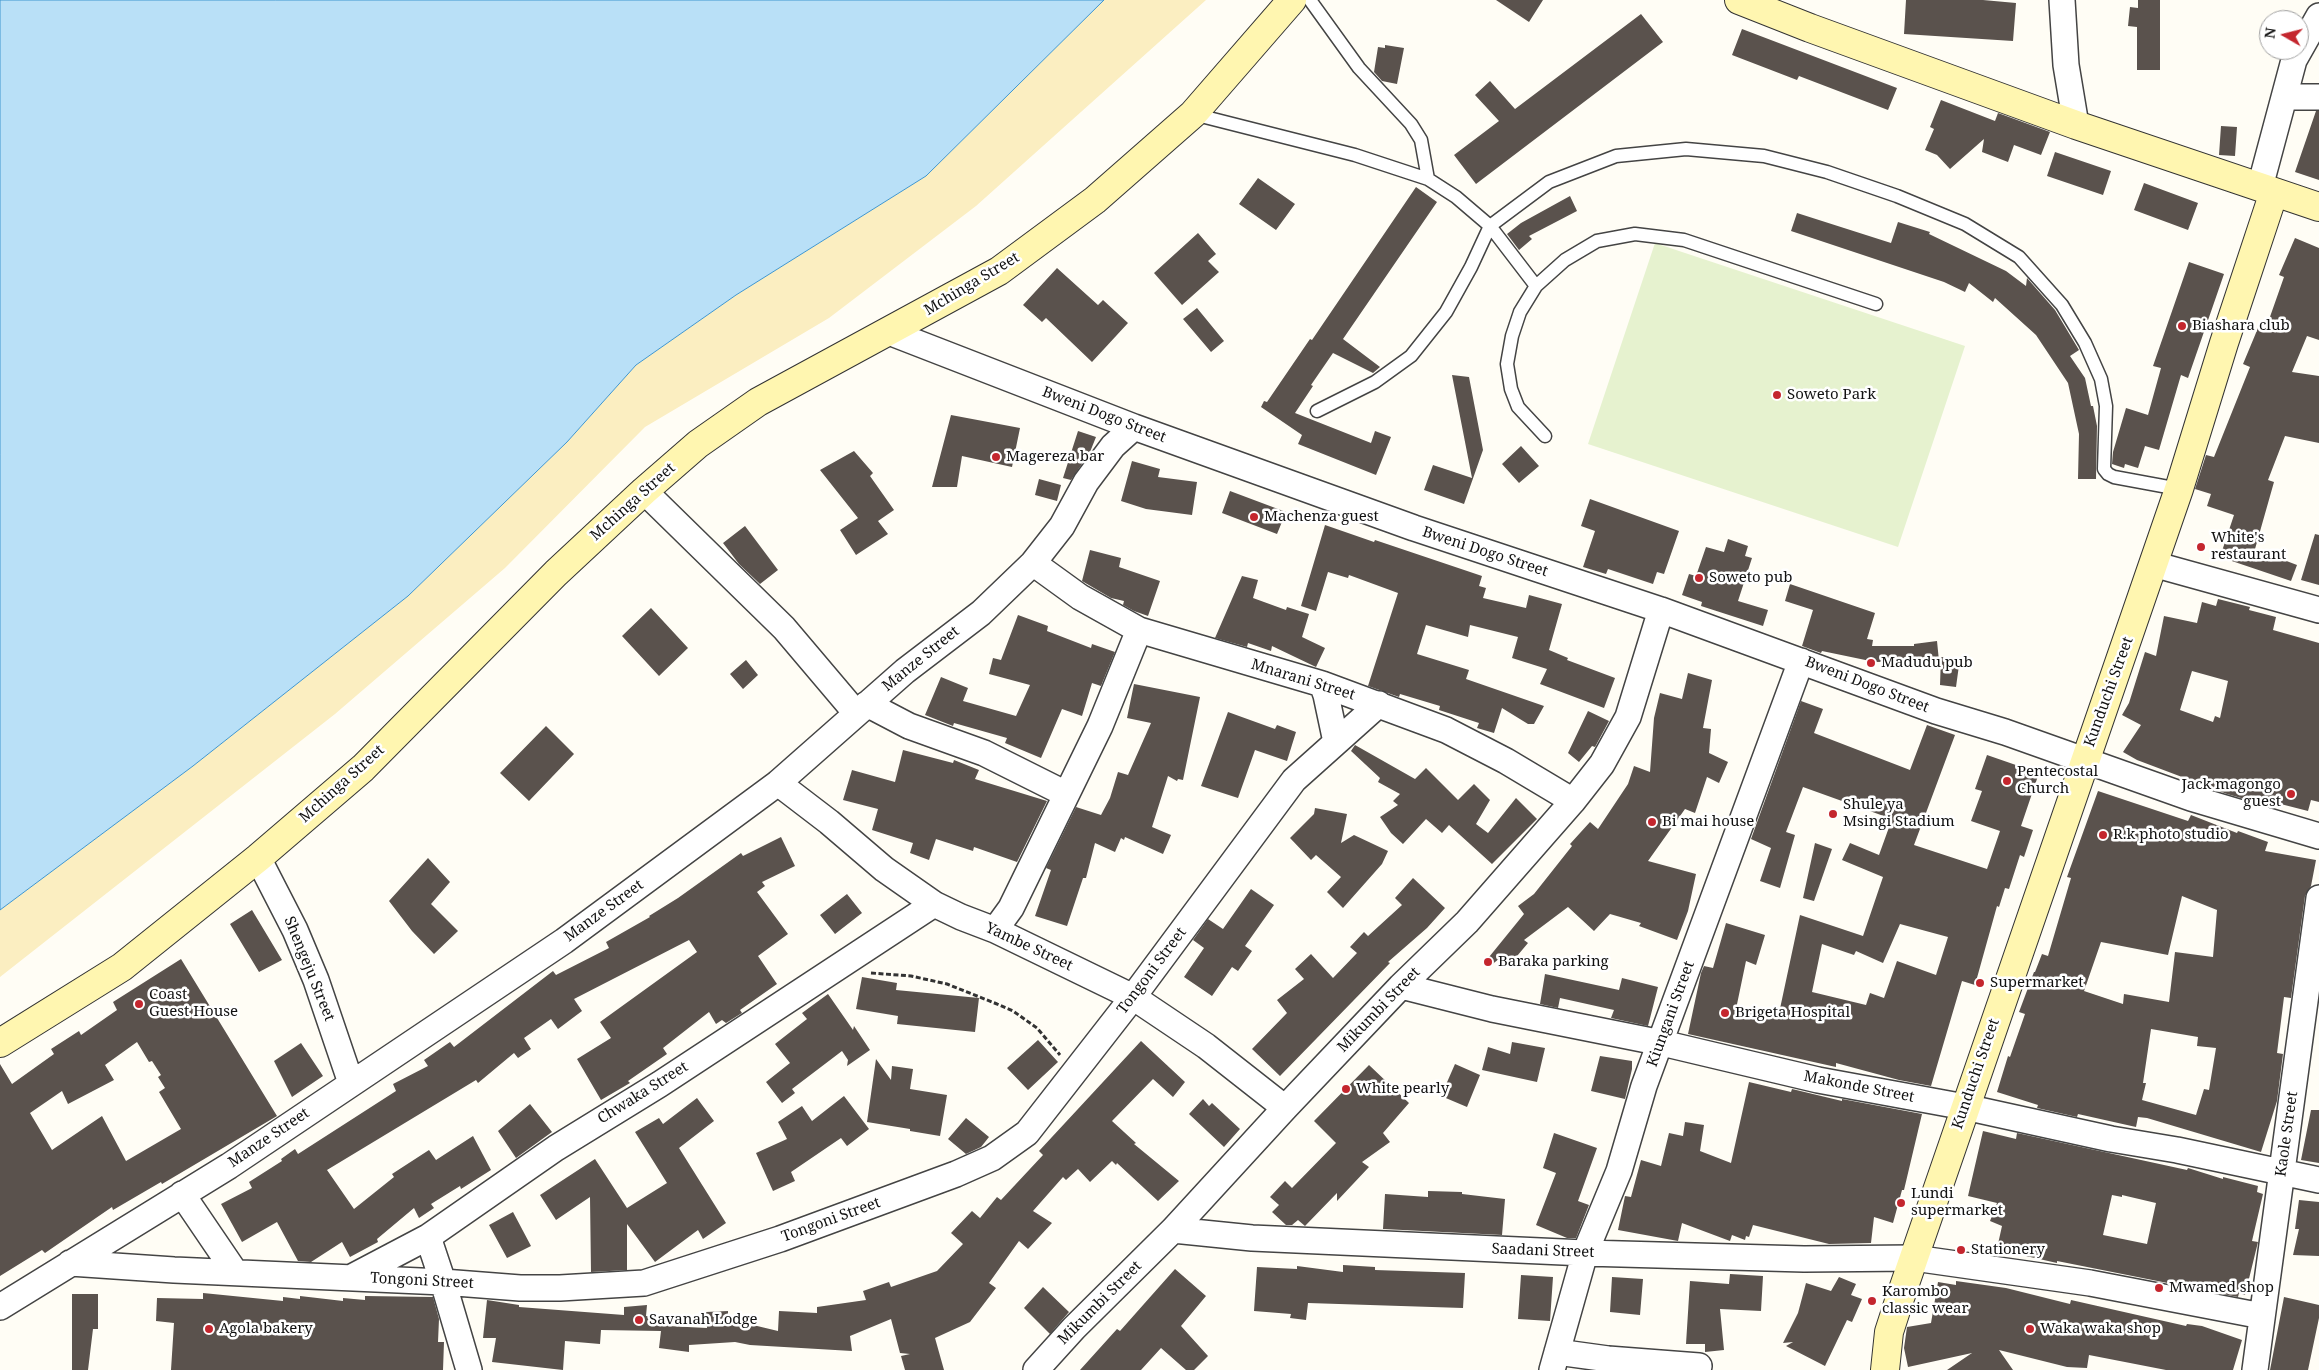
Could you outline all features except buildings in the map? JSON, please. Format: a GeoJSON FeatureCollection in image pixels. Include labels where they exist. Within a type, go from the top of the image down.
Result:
{"type":"FeatureCollection","features":[{"type":"Feature","properties":{"kind":"main road","name":"Mchinga Street"},"geometry":{"type":"LineString","coordinates":[[0,1043],[122,967],[258,858],[363,768],[556,573],[644,490],[698,444],[758,402],[999,271],[1095,200],[1193,114],[1292,0]]}},
{"type":"Feature","properties":{"kind":"main road"},"geometry":{"type":"LineString","coordinates":[[1739,0],[1828,35],[2076,125],[2319,207]]}},
{"type":"Feature","properties":{"kind":"main road","name":"Kunduchi Street"},"geometry":{"type":"LineString","coordinates":[[1890,1332],[1965,1107],[2178,489],[2224,342],[2267,190]]}},
{"type":"Feature","properties":{"kind":"main road"},"geometry":{"type":"LineString","coordinates":[[1869,1370],[1890,1332]]}},
{"type":"Feature","properties":{"kind":"main road"},"geometry":{"type":"LineString","coordinates":[[1885,1370],[1890,1332]]}},
{"type":"Feature","properties":{"kind":"street"},"geometry":{"type":"LineString","coordinates":[[2062,0],[2066,65],[2076,125]]}},
{"type":"Feature","properties":{"kind":"street","name":"Kunduchi Street"},"geometry":{"type":"LineString","coordinates":[[2267,190],[2294,60],[2319,16]]}},
{"type":"Feature","properties":{"kind":"street"},"geometry":{"type":"LineString","coordinates":[[2285,97],[2319,98]]}},
{"type":"Feature","properties":{"kind":"street","name":"Bweni Dogo Street"},"geometry":{"type":"LineString","coordinates":[[889,332],[1134,427],[1414,528],[1661,610],[1936,711],[2005,732],[2191,798],[2319,836]]}},
{"type":"Feature","properties":{"kind":"street","name":"Manze Street"},"geometry":{"type":"LineString","coordinates":[[0,1307],[229,1166],[564,941],[778,783],[861,708],[932,649],[982,613],[1033,563],[1062,526],[1091,475],[1113,446],[1134,427]]}},
{"type":"Feature","properties":{"kind":"street"},"geometry":{"type":"LineString","coordinates":[[644,490],[784,628],[861,708],[984,753],[1066,794]]}},
{"type":"Feature","properties":{"kind":"street","name":"Mnarani Street"},"geometry":{"type":"LineString","coordinates":[[1033,563],[1080,597],[1140,630],[1322,684],[1446,730],[1506,761],[1573,800]]}},
{"type":"Feature","properties":{"kind":"street"},"geometry":{"type":"LineString","coordinates":[[2153,564],[2319,610]]}},
{"type":"Feature","properties":{"kind":"street","name":"Mikumbi Street"},"geometry":{"type":"LineString","coordinates":[[1036,1370],[1074,1328],[1173,1230],[1401,986],[1467,922],[1573,800],[1602,764],[1628,717],[1661,610]]}},
{"type":"Feature","properties":{"kind":"street"},"geometry":{"type":"LineString","coordinates":[[995,930],[1011,908],[1100,726],[1140,630]]}},
{"type":"Feature","properties":{"kind":"street","name":"Kiungani Street"},"geometry":{"type":"LineString","coordinates":[[1555,1361],[1584,1253],[1620,1171],[1644,1086],[1662,1043],[1801,661]]}},
{"type":"Feature","properties":{"kind":"street"},"geometry":{"type":"LineString","coordinates":[[1322,684],[1336,742]]}},
{"type":"Feature","properties":{"kind":"street","name":"Tongoni Street"},"geometry":{"type":"LineString","coordinates":[[70,1263],[174,1270],[443,1282],[520,1288],[560,1288],[644,1283],[708,1264],[879,1203],[992,1158],[1026,1133],[1132,997],[1294,780],[1379,704]]}},
{"type":"Feature","properties":{"kind":"street","name":"Yambe Street"},"geometry":{"type":"LineString","coordinates":[[778,783],[884,868],[934,904],[995,930],[1132,997],[1206,1046],[1285,1108]]}},
{"type":"Feature","properties":{"kind":"street","name":"Shengeju Street"},"geometry":{"type":"LineString","coordinates":[[258,858],[295,930],[316,980],[351,1083]]}},
{"type":"Feature","properties":{"kind":"street","name":"Kaole Street"},"geometry":{"type":"LineString","coordinates":[[2255,1370],[2319,898]]}},
{"type":"Feature","properties":{"kind":"street","name":"Chwaka Street"},"geometry":{"type":"LineString","coordinates":[[350,1278],[428,1237],[556,1148],[660,1084],[934,904]]}},
{"type":"Feature","properties":{"kind":"street","name":"Makonde Street"},"geometry":{"type":"LineString","coordinates":[[1401,986],[1492,1009],[1662,1043],[1818,1080],[1965,1107],[2111,1139],[2177,1150],[2319,1180]]}},
{"type":"Feature","properties":{"kind":"street"},"geometry":{"type":"LineString","coordinates":[[182,1194],[235,1272]]}},
{"type":"Feature","properties":{"kind":"street","name":"Saadani Street"},"geometry":{"type":"LineString","coordinates":[[1173,1230],[1252,1238],[1584,1253],[1804,1258],[1914,1258],[2090,1283],[2262,1316]]}},
{"type":"Feature","properties":{"kind":"street"},"geometry":{"type":"LineString","coordinates":[[428,1237],[469,1370]]}},
{"type":"Feature","properties":{"kind":"street"},"geometry":{"type":"LineString","coordinates":[[1555,1361],[1608,1359],[1698,1366]]}},
{"type":"Feature","properties":{"kind":"lane"},"geometry":{"type":"LineString","coordinates":[[1310,0],[1359,68],[1411,124],[1421,140],[1428,179]]}},
{"type":"Feature","properties":{"kind":"lane"},"geometry":{"type":"LineString","coordinates":[[1193,114],[1354,155],[1428,179],[1456,197],[1490,226],[1536,286]]}},
{"type":"Feature","properties":{"kind":"lane"},"geometry":{"type":"LineString","coordinates":[[1317,411],[1375,382],[1411,356],[1446,312],[1471,267],[1490,226],[1549,182],[1616,156],[1686,148],[1764,156],[1827,172],[1896,196],[1965,224],[2018,257],[2062,306],[2086,343],[2101,379],[2106,406],[2104,469],[2114,477],[2178,489]]}},
{"type":"Feature","properties":{"kind":"lane"},"geometry":{"type":"LineString","coordinates":[[1545,436],[1518,407],[1510,389],[1507,364],[1512,336],[1520,312],[1536,286],[1565,260],[1597,241],[1635,234],[1684,240],[1876,304]]}},
{"type":"Feature","properties":{"kind":"path"},"geometry":{"type":"LineString","coordinates":[[835,969],[911,976],[947,984],[990,1000],[1014,1011],[1037,1028],[1074,1072]]}},
{"type":"Feature","properties":{"kind":"sand"},"geometry":{"type":"Polygon","coordinates":[[[1104,0],[1206,0],[976,206],[829,318],[645,427],[505,568],[335,714],[0,977],[0,910],[193,766],[408,596],[567,442],[636,365],[736,295],[926,176],[1104,0]]]}},
{"type":"Feature","properties":{"kind":"green space","name":"Soweto Park"},"geometry":{"type":"Polygon","coordinates":[[[1655,243],[1965,346],[1898,547],[1588,444],[1655,243]]]}},
{"type":"Feature","properties":{"kind":"water"},"geometry":{"type":"Polygon","coordinates":[[[0,0],[1104,0],[926,176],[736,295],[636,365],[567,442],[408,596],[193,766],[0,910],[0,0]]]}},
{"type":"Feature","properties":{"kind":"place","name":"Biashara club"},"geometry":{"type":"Point","coordinates":[2182,326]}},
{"type":"Feature","properties":{"kind":"place","name":"Soweto Park"},"geometry":{"type":"Point","coordinates":[1777,395]}},
{"type":"Feature","properties":{"kind":"place","name":"Magereza bar"},"geometry":{"type":"Point","coordinates":[996,457]}},
{"type":"Feature","properties":{"kind":"place","name":"Machenza guest"},"geometry":{"type":"Point","coordinates":[1254,517]}},
{"type":"Feature","properties":{"kind":"place","name":"White's restaurant"},"geometry":{"type":"Point","coordinates":[2201,547]}},
{"type":"Feature","properties":{"kind":"place","name":"Soweto pub"},"geometry":{"type":"Point","coordinates":[1699,578]}},
{"type":"Feature","properties":{"kind":"place","name":"Madudu pub"},"geometry":{"type":"Point","coordinates":[1871,663]}},
{"type":"Feature","properties":{"kind":"place","name":"Pentecostal Church"},"geometry":{"type":"Point","coordinates":[2007,781]}},
{"type":"Feature","properties":{"kind":"place","name":"Jack magongo guest"},"geometry":{"type":"Point","coordinates":[2291,794]}},
{"type":"Feature","properties":{"kind":"place","name":"Shule ya Msingi Stadium"},"geometry":{"type":"Point","coordinates":[1833,814]}},
{"type":"Feature","properties":{"kind":"place","name":"Bi mai house"},"geometry":{"type":"Point","coordinates":[1652,822]}},
{"type":"Feature","properties":{"kind":"place","name":"R.k photo studio"},"geometry":{"type":"Point","coordinates":[2103,835]}},
{"type":"Feature","properties":{"kind":"place","name":"Baraka parking"},"geometry":{"type":"Point","coordinates":[1488,962]}},
{"type":"Feature","properties":{"kind":"place","name":"Supermarket"},"geometry":{"type":"Point","coordinates":[1980,983]}},
{"type":"Feature","properties":{"kind":"place","name":"Coast Guest House"},"geometry":{"type":"Point","coordinates":[139,1004]}},
{"type":"Feature","properties":{"kind":"place","name":"Brigeta Hospital"},"geometry":{"type":"Point","coordinates":[1725,1013]}},
{"type":"Feature","properties":{"kind":"place","name":"White pearly"},"geometry":{"type":"Point","coordinates":[1346,1089]}},
{"type":"Feature","properties":{"kind":"place","name":"Lundi supermarket"},"geometry":{"type":"Point","coordinates":[1901,1203]}},
{"type":"Feature","properties":{"kind":"place","name":"Stationery"},"geometry":{"type":"Point","coordinates":[1961,1250]}},
{"type":"Feature","properties":{"kind":"place","name":"Mwamed shop"},"geometry":{"type":"Point","coordinates":[2159,1288]}},
{"type":"Feature","properties":{"kind":"place","name":"Karombo classic wear"},"geometry":{"type":"Point","coordinates":[1872,1301]}},
{"type":"Feature","properties":{"kind":"place","name":"Savanah Lodge"},"geometry":{"type":"Point","coordinates":[639,1320]}},
{"type":"Feature","properties":{"kind":"place","name":"Agola bakery"},"geometry":{"type":"Point","coordinates":[209,1329]}},
{"type":"Feature","properties":{"kind":"place","name":"Waka waka shop"},"geometry":{"type":"Point","coordinates":[2030,1329]}}]}
